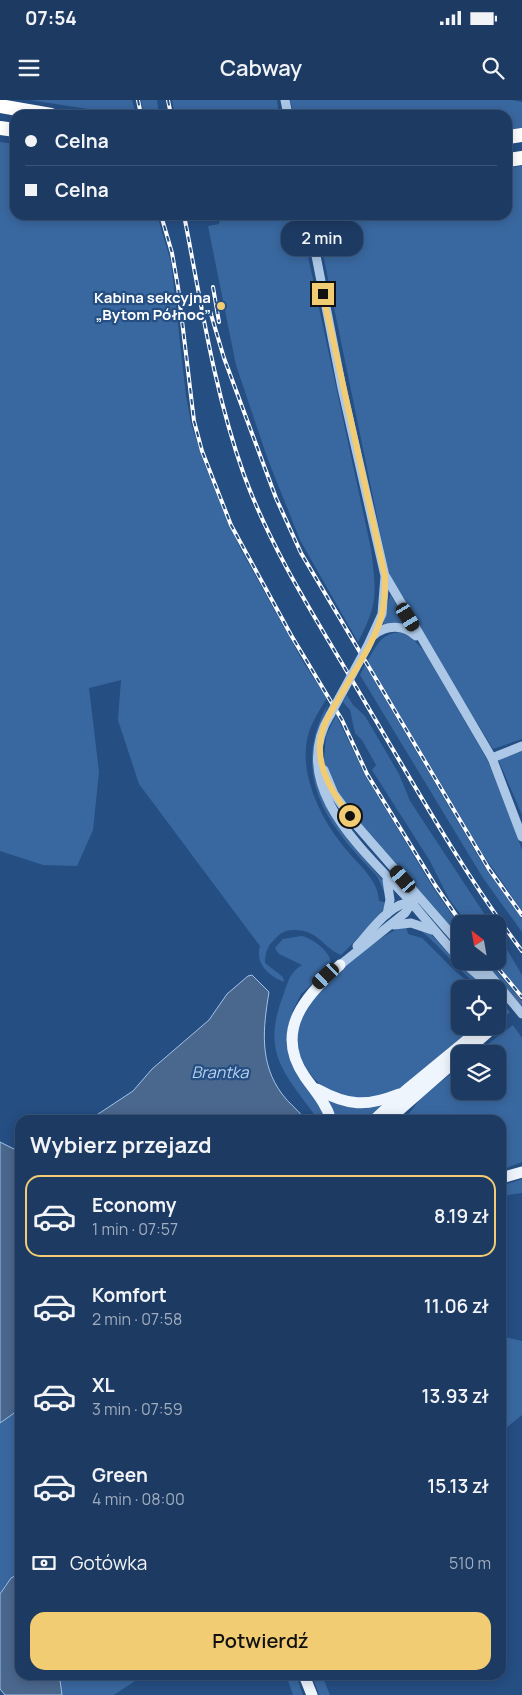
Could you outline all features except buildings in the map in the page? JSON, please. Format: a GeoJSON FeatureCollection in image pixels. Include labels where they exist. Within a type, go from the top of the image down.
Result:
{"type":"FeatureCollection","features":[{"type":"Feature","properties":{"kind":"highway"},"geometry":{"type":"LineString","coordinates":[[0,106],[23,110]]}},
{"type":"Feature","properties":{"kind":"main road"},"geometry":{"type":"LineString","coordinates":[[328,1115],[297,1062],[293,1049],[294,1027],[298,1013],[309,993],[342,962]]}},
{"type":"Feature","properties":{"kind":"main road"},"geometry":{"type":"LineString","coordinates":[[392,1115],[408,1094],[474,1035]]}},
{"type":"Feature","properties":{"kind":"main road"},"geometry":{"type":"LineString","coordinates":[[472,1045],[483,1035]]}},
{"type":"Feature","properties":{"kind":"main road"},"geometry":{"type":"LineString","coordinates":[[381,1115],[451,1063]]}},
{"type":"Feature","properties":{"kind":"main road"},"geometry":{"type":"LineString","coordinates":[[314,1088],[336,1099],[356,1104],[379,1102],[408,1094]]}},
{"type":"Feature","properties":{"kind":"main road"},"geometry":{"type":"LineString","coordinates":[[400,1115],[408,1094]]}},
{"type":"Feature","properties":{"kind":"main road"},"geometry":{"type":"LineString","coordinates":[[506,1176],[520,1171]]}},
{"type":"Feature","properties":{"kind":"main road"},"geometry":{"type":"LineString","coordinates":[[306,1680],[312,1695]]}},
{"type":"Feature","properties":{"kind":"street"},"geometry":{"type":"LineString","coordinates":[[309,220],[342,388],[385,576],[492,758],[522,837]]}},
{"type":"Feature","properties":{"kind":"street"},"geometry":{"type":"LineString","coordinates":[[385,576],[382,614],[374,635],[330,715],[320,745],[318,769],[328,802],[350,836],[410,901],[451,949]]}},
{"type":"Feature","properties":{"kind":"street"},"geometry":{"type":"LineString","coordinates":[[374,635],[381,629],[402,628],[411,631],[426,648]]}},
{"type":"Feature","properties":{"kind":"street"},"geometry":{"type":"LineString","coordinates":[[320,745],[322,764],[334,794],[358,827],[451,934]]}},
{"type":"Feature","properties":{"kind":"street"},"geometry":{"type":"LineString","coordinates":[[492,758],[522,746]]}},
{"type":"Feature","properties":{"kind":"street"},"geometry":{"type":"LineString","coordinates":[[385,875],[390,890],[387,914]]}},
{"type":"Feature","properties":{"kind":"street"},"geometry":{"type":"LineString","coordinates":[[342,962],[406,913],[410,901],[408,889],[403,879]]}},
{"type":"Feature","properties":{"kind":"street"},"geometry":{"type":"LineString","coordinates":[[342,962],[387,914],[400,905],[410,901],[417,902],[430,909]]}},
{"type":"Feature","properties":{"kind":"street"},"geometry":{"type":"LineString","coordinates":[[392,925],[411,923],[434,931]]}},
{"type":"Feature","properties":{"kind":"street"},"geometry":{"type":"LineString","coordinates":[[472,970],[484,980]]}},
{"type":"Feature","properties":{"kind":"street"},"geometry":{"type":"LineString","coordinates":[[485,970],[522,1015]]}},
{"type":"Feature","properties":{"kind":"street"},"geometry":{"type":"LineString","coordinates":[[506,1000],[522,1015]]}},
{"type":"Feature","properties":{"kind":"shaded area"},"geometry":{"type":"Polygon","coordinates":[[[30,100],[132,100],[135,110],[94,110],[30,100]]]}},
{"type":"Feature","properties":{"kind":"shaded area"},"geometry":{"type":"Polygon","coordinates":[[[141,100],[157,100],[158,110],[143,110],[141,100]]]}},
{"type":"Feature","properties":{"kind":"shaded area"},"geometry":{"type":"Polygon","coordinates":[[[172,100],[277,100],[278,110],[174,110],[172,100]]]}},
{"type":"Feature","properties":{"kind":"shaded area"},"geometry":{"type":"Polygon","coordinates":[[[290,100],[512,100],[522,102],[522,128],[512,129],[512,110],[293,110],[290,100]]]}},
{"type":"Feature","properties":{"kind":"shaded area"},"geometry":{"type":"Polygon","coordinates":[[[0,142],[10,143],[10,220],[158,220],[171,262],[186,396],[191,423],[203,461],[240,548],[305,665],[327,698],[309,732],[306,748],[306,764],[314,797],[330,828],[373,881],[379,901],[387,903],[377,919],[341,955],[308,932],[290,930],[279,935],[268,949],[265,963],[283,977],[284,982],[268,973],[261,964],[260,946],[139,784],[118,720],[121,680],[89,688],[99,772],[93,830],[77,866],[43,865],[0,851],[0,142]]]}},
{"type":"Feature","properties":{"kind":"shaded area"},"geometry":{"type":"Polygon","coordinates":[[[522,166],[522,739],[493,749],[390,580],[316,220],[512,220],[512,167],[522,166]]]}},
{"type":"Feature","properties":{"kind":"shaded area"},"geometry":{"type":"Polygon","coordinates":[[[220,220],[295,220],[301,224],[371,549],[375,587],[373,607],[358,642],[300,540],[268,460],[236,365],[208,226],[219,224],[220,220]]]}},
{"type":"Feature","properties":{"kind":"shaded area"},"geometry":{"type":"Polygon","coordinates":[[[390,594],[408,624],[406,626],[383,626],[390,594]]]}},
{"type":"Feature","properties":{"kind":"shaded area"},"geometry":{"type":"Polygon","coordinates":[[[400,632],[412,638],[424,651],[487,759],[522,850],[522,911],[482,853],[367,661],[383,638],[400,632]]]}},
{"type":"Feature","properties":{"kind":"shaded area"},"geometry":{"type":"Polygon","coordinates":[[[365,665],[484,866],[522,918],[522,932],[483,878],[360,675],[365,665]]]}},
{"type":"Feature","properties":{"kind":"shaded area"},"geometry":{"type":"Polygon","coordinates":[[[347,695],[353,705],[365,716],[399,774],[410,801],[485,915],[461,915],[449,899],[430,861],[372,770],[376,765],[362,740],[355,733],[350,710],[343,702],[347,695]]]}},
{"type":"Feature","properties":{"kind":"shaded area"},"geometry":{"type":"Polygon","coordinates":[[[328,704],[315,745],[326,804],[347,839],[385,883],[386,895],[376,875],[347,843],[328,816],[315,785],[312,753],[320,720],[328,704]]]}},
{"type":"Feature","properties":{"kind":"shaded area"},"geometry":{"type":"Polygon","coordinates":[[[336,715],[365,775],[432,886],[452,915],[451,928],[347,810],[326,770],[324,761],[326,736],[336,715]]]}},
{"type":"Feature","properties":{"kind":"shaded area"},"geometry":{"type":"Polygon","coordinates":[[[522,750],[522,815],[498,759],[522,750]]]}},
{"type":"Feature","properties":{"kind":"shaded area"},"geometry":{"type":"Polygon","coordinates":[[[406,926],[408,934],[422,938],[451,967],[451,970],[454,970],[466,980],[451,980],[451,1035],[466,1035],[454,1045],[451,1045],[451,1048],[398,1090],[387,1096],[370,1101],[354,1100],[338,1095],[323,1087],[311,1075],[302,1060],[297,1044],[298,1027],[303,1014],[327,984],[361,953],[393,931],[406,926]]]}},
{"type":"Feature","properties":{"kind":"shaded area"},"geometry":{"type":"Polygon","coordinates":[[[419,930],[428,931],[451,956],[451,960],[435,943],[419,930]]]}},
{"type":"Feature","properties":{"kind":"shaded area"},"geometry":{"type":"Polygon","coordinates":[[[302,936],[312,940],[325,951],[331,960],[332,965],[301,994],[293,1010],[288,1032],[290,1058],[294,1070],[314,1096],[325,1115],[314,1115],[287,1077],[280,1064],[276,1050],[274,1034],[283,996],[292,975],[302,965],[279,954],[275,948],[283,939],[302,936]]]}},
{"type":"Feature","properties":{"kind":"shaded area"},"geometry":{"type":"Polygon","coordinates":[[[506,948],[522,975],[522,994],[502,970],[506,970],[506,948]]]}},
{"type":"Feature","properties":{"kind":"shaded area"},"geometry":{"type":"Polygon","coordinates":[[[461,970],[467,970],[478,980],[472,980],[461,970]]]}},
{"type":"Feature","properties":{"kind":"shaded area"},"geometry":{"type":"Polygon","coordinates":[[[488,970],[496,970],[504,980],[497,980],[488,970]]]}},
{"type":"Feature","properties":{"kind":"shaded area"},"geometry":{"type":"Polygon","coordinates":[[[506,982],[522,1001],[522,1009],[506,991],[506,982]]]}},
{"type":"Feature","properties":{"kind":"shaded area"},"geometry":{"type":"Polygon","coordinates":[[[513,1025],[522,1038],[522,1162],[506,1168],[506,1115],[408,1115],[420,1099],[451,1073],[451,1100],[506,1100],[506,1045],[487,1045],[500,1035],[506,1035],[506,1030],[513,1025]]]}},
{"type":"Feature","properties":{"kind":"shaded area"},"geometry":{"type":"Polygon","coordinates":[[[327,1100],[383,1105],[372,1115],[333,1115],[327,1100]]]}},
{"type":"Feature","properties":{"kind":"shaded area"},"geometry":{"type":"Polygon","coordinates":[[[522,1179],[522,1193],[506,1195],[506,1184],[522,1179]]]}},
{"type":"Feature","properties":{"kind":"shaded area"},"geometry":{"type":"Polygon","coordinates":[[[506,1337],[522,1341],[522,1415],[506,1428],[506,1337]]]}},
{"type":"Feature","properties":{"kind":"shaded area"},"geometry":{"type":"Polygon","coordinates":[[[15,1412],[15,1577],[5,1585],[0,1594],[0,1423],[15,1412]]]}},
{"type":"Feature","properties":{"kind":"shaded area"},"geometry":{"type":"Polygon","coordinates":[[[57,1680],[136,1680],[114,1695],[62,1695],[57,1680]]]}},
{"type":"Feature","properties":{"kind":"shaded area"},"geometry":{"type":"Polygon","coordinates":[[[288,1680],[298,1680],[303,1695],[293,1695],[288,1680]]]}},
{"type":"Feature","properties":{"kind":"shaded area"},"geometry":{"type":"Polygon","coordinates":[[[314,1680],[324,1680],[330,1695],[319,1695],[314,1680]]]}},
{"type":"Feature","properties":{"kind":"water","name":"Brantka"},"geometry":{"type":"Polygon","coordinates":[[[252,975],[269,992],[264,1032],[269,1070],[282,1094],[301,1115],[97,1115],[133,1091],[152,1069],[209,1020],[227,994],[248,976],[252,975]]]}},
{"type":"Feature","properties":{"kind":"water"},"geometry":{"type":"Polygon","coordinates":[[[0,1142],[15,1150],[15,1412],[0,1423],[0,1142]]]}},
{"type":"Feature","properties":{"kind":"water"},"geometry":{"type":"Polygon","coordinates":[[[15,1576],[15,1680],[60,1680],[62,1695],[5,1695],[0,1689],[0,1594],[11,1578],[15,1576]]]}},
{"type":"Feature","properties":{"kind":"tunnel"},"geometry":{"type":"LineString","coordinates":[[506,1008],[522,995]]}},
{"type":"Feature","properties":{"kind":"railway"},"geometry":{"type":"LineString","coordinates":[[138,100],[140,110]]}},
{"type":"Feature","properties":{"kind":"railway"},"geometry":{"type":"LineString","coordinates":[[168,100],[170,110]]}},
{"type":"Feature","properties":{"kind":"railway"},"geometry":{"type":"LineString","coordinates":[[162,220],[172,253],[178,287],[194,421],[202,451],[231,525],[291,635],[342,720],[367,774],[435,885],[456,915]]}},
{"type":"Feature","properties":{"kind":"railway"},"geometry":{"type":"LineString","coordinates":[[185,220],[209,346],[224,411],[244,475],[269,533],[314,616],[439,826],[479,890],[522,951]]}},
{"type":"Feature","properties":{"kind":"railway"},"geometry":{"type":"LineString","coordinates":[[213,287],[219,322]]}},
{"type":"Feature","properties":{"kind":"railway"},"geometry":{"type":"LineString","coordinates":[[210,311],[224,358],[276,498],[301,553],[489,869],[522,915]]}},
{"type":"Feature","properties":{"kind":"railway"},"geometry":{"type":"LineString","coordinates":[[500,970],[522,997]]}},
{"type":"Feature","properties":{"kind":"place","name":"Kabina sekcyjna „Bytom Północ”"},"geometry":{"type":"Point","coordinates":[221,306]}},
{"type":"Feature","properties":{"kind":"route"},"geometry":{"type":"LineString","coordinates":[[323,294],[342,388],[385,576],[384,600],[379,623],[328,718],[320,745],[326,778],[334,794],[350,816]]}}]}
